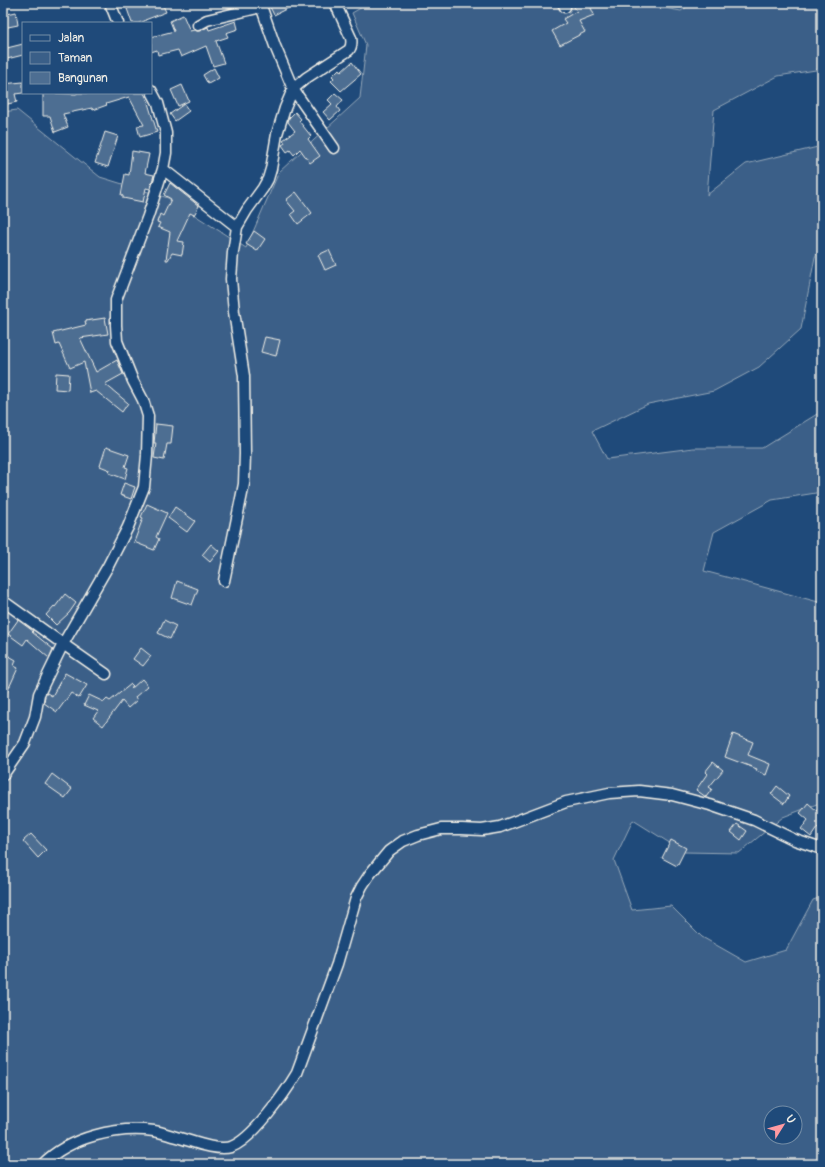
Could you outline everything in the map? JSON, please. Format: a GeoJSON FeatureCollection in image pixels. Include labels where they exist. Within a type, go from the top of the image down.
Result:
{"type":"FeatureCollection","features":[{"type":"Feature","properties":{"kind":"street"},"geometry":{"type":"LineString","coordinates":[[110,3],[118,22]]}},
{"type":"Feature","properties":{"kind":"street"},"geometry":{"type":"LineString","coordinates":[[224,581],[244,484],[244,376],[234,312],[231,279],[237,227],[268,179],[277,134],[293,89],[306,78],[352,47],[351,38],[335,3]]}},
{"type":"Feature","properties":{"kind":"street"},"geometry":{"type":"LineString","coordinates":[[198,25],[207,20],[261,5],[275,46],[293,89],[334,148]]}},
{"type":"Feature","properties":{"kind":"street"},"geometry":{"type":"LineString","coordinates":[[3,775],[24,743],[35,717],[39,694],[63,644],[108,566],[128,527],[144,487],[148,416],[117,341],[116,300],[148,216],[163,169],[166,153],[166,133],[158,104],[152,92]]}},
{"type":"Feature","properties":{"kind":"street"},"geometry":{"type":"LineString","coordinates":[[163,169],[237,227]]}},
{"type":"Feature","properties":{"kind":"street"},"geometry":{"type":"LineString","coordinates":[[3,601],[106,674]]}},
{"type":"Feature","properties":{"kind":"street"},"geometry":{"type":"LineString","coordinates":[[43,1164],[65,1147],[106,1133],[129,1130],[154,1131],[216,1148],[229,1147],[241,1142],[253,1132],[288,1089],[297,1073],[337,964],[356,898],[362,886],[370,874],[390,851],[404,841],[418,835],[441,829],[482,830],[500,827],[566,802],[609,793],[639,792],[672,795],[710,805],[754,820],[795,840],[822,849]]}},
{"type":"Feature","properties":{"kind":"green space"},"geometry":{"type":"Polygon","coordinates":[[[369,3],[638,3],[681,11],[693,3],[822,3],[822,69],[778,76],[714,110],[707,195],[746,164],[822,146],[822,244],[815,257],[801,329],[759,367],[714,391],[648,404],[592,431],[607,459],[693,448],[762,448],[822,411],[822,492],[772,500],[714,532],[704,571],[822,603],[822,802],[783,817],[739,853],[684,852],[633,820],[614,860],[632,910],[671,906],[702,937],[746,962],[786,950],[813,900],[822,897],[822,1164],[3,1164],[3,112],[17,110],[100,177],[168,198],[246,248],[279,172],[360,98],[366,45],[352,13],[369,3]]]}},
{"type":"Feature","properties":{"kind":"building"},"geometry":{"type":"Polygon","coordinates":[[[125,3],[162,3],[166,12],[145,21],[132,22],[125,3]]]}},
{"type":"Feature","properties":{"kind":"building"},"geometry":{"type":"Polygon","coordinates":[[[268,3],[298,3],[274,15],[268,3]]]}},
{"type":"Feature","properties":{"kind":"building"},"geometry":{"type":"Polygon","coordinates":[[[571,3],[589,3],[594,15],[579,21],[585,32],[560,45],[552,31],[566,23],[563,19],[577,11],[571,3]]]}},
{"type":"Feature","properties":{"kind":"building"},"geometry":{"type":"Polygon","coordinates":[[[16,12],[18,25],[3,28],[3,15],[16,12]]]}},
{"type":"Feature","properties":{"kind":"building"},"geometry":{"type":"Polygon","coordinates":[[[183,15],[190,31],[198,31],[208,27],[209,30],[236,21],[238,29],[226,33],[228,37],[216,41],[224,63],[213,66],[206,46],[181,57],[178,50],[158,55],[157,50],[152,52],[152,37],[174,31],[170,21],[183,15]]]}},
{"type":"Feature","properties":{"kind":"building"},"geometry":{"type":"Polygon","coordinates":[[[22,44],[22,55],[3,60],[3,49],[22,44]]]}},
{"type":"Feature","properties":{"kind":"building"},"geometry":{"type":"Polygon","coordinates":[[[352,62],[361,74],[341,91],[331,81],[334,78],[332,76],[339,69],[341,72],[352,62]]]}},
{"type":"Feature","properties":{"kind":"building"},"geometry":{"type":"Polygon","coordinates":[[[214,68],[219,78],[208,84],[203,75],[214,68]]]}},
{"type":"Feature","properties":{"kind":"building"},"geometry":{"type":"Polygon","coordinates":[[[22,82],[22,93],[15,94],[17,102],[3,105],[3,84],[22,82]]]}},
{"type":"Feature","properties":{"kind":"building"},"geometry":{"type":"Polygon","coordinates":[[[182,85],[189,101],[178,106],[171,90],[182,85]]]}},
{"type":"Feature","properties":{"kind":"building"},"geometry":{"type":"Polygon","coordinates":[[[335,93],[343,100],[337,107],[340,111],[330,120],[323,112],[332,104],[328,100],[335,93]]]}},
{"type":"Feature","properties":{"kind":"building"},"geometry":{"type":"Polygon","coordinates":[[[43,94],[144,94],[149,103],[157,132],[140,137],[137,126],[144,125],[129,97],[106,104],[107,105],[93,110],[92,108],[63,114],[68,127],[55,132],[50,116],[43,116],[43,94]]]}},
{"type":"Feature","properties":{"kind":"building"},"geometry":{"type":"Polygon","coordinates":[[[184,104],[189,111],[175,121],[170,114],[184,104]]]}},
{"type":"Feature","properties":{"kind":"building"},"geometry":{"type":"Polygon","coordinates":[[[295,112],[301,119],[299,121],[311,136],[308,139],[320,156],[310,163],[300,149],[294,155],[290,150],[287,152],[282,145],[285,143],[283,140],[295,131],[288,122],[289,118],[295,112]]]}},
{"type":"Feature","properties":{"kind":"building"},"geometry":{"type":"Polygon","coordinates":[[[105,132],[118,136],[108,167],[95,163],[105,132]]]}},
{"type":"Feature","properties":{"kind":"building"},"geometry":{"type":"Polygon","coordinates":[[[132,151],[149,154],[145,173],[154,175],[150,189],[146,188],[143,202],[123,198],[121,195],[125,174],[129,175],[132,151]]]}},
{"type":"Feature","properties":{"kind":"building"},"geometry":{"type":"Polygon","coordinates":[[[170,183],[199,206],[194,215],[190,213],[177,241],[184,242],[182,255],[172,253],[168,260],[166,260],[170,232],[158,227],[160,223],[157,222],[160,214],[163,216],[171,199],[164,195],[170,183]]]}},
{"type":"Feature","properties":{"kind":"building"},"geometry":{"type":"Polygon","coordinates":[[[296,192],[312,213],[298,224],[291,214],[295,211],[286,200],[296,192]]]}},
{"type":"Feature","properties":{"kind":"building"},"geometry":{"type":"Polygon","coordinates":[[[254,231],[265,239],[257,251],[246,244],[254,231]]]}},
{"type":"Feature","properties":{"kind":"building"},"geometry":{"type":"Polygon","coordinates":[[[329,250],[336,265],[325,270],[318,255],[329,250]]]}},
{"type":"Feature","properties":{"kind":"building"},"geometry":{"type":"Polygon","coordinates":[[[105,318],[108,334],[80,338],[96,372],[117,360],[123,374],[105,384],[128,403],[122,412],[96,391],[90,393],[84,362],[70,368],[59,344],[56,345],[53,333],[86,325],[85,321],[105,318]]]}},
{"type":"Feature","properties":{"kind":"building"},"geometry":{"type":"Polygon","coordinates":[[[265,337],[280,340],[276,356],[261,352],[265,337]]]}},
{"type":"Feature","properties":{"kind":"building"},"geometry":{"type":"Polygon","coordinates":[[[56,373],[69,374],[68,390],[55,389],[56,373]]]}},
{"type":"Feature","properties":{"kind":"building"},"geometry":{"type":"Polygon","coordinates":[[[156,424],[173,426],[171,444],[167,444],[164,460],[154,458],[156,424]]]}},
{"type":"Feature","properties":{"kind":"building"},"geometry":{"type":"Polygon","coordinates":[[[106,447],[129,455],[125,467],[128,468],[125,479],[109,473],[110,470],[100,466],[106,447]]]}},
{"type":"Feature","properties":{"kind":"building"},"geometry":{"type":"Polygon","coordinates":[[[124,483],[135,487],[131,499],[120,495],[124,483]]]}},
{"type":"Feature","properties":{"kind":"building"},"geometry":{"type":"Polygon","coordinates":[[[147,504],[167,513],[156,537],[159,539],[154,550],[134,542],[143,518],[141,517],[147,504]]]}},
{"type":"Feature","properties":{"kind":"building"},"geometry":{"type":"Polygon","coordinates":[[[175,507],[195,521],[187,532],[168,518],[175,507]]]}},
{"type":"Feature","properties":{"kind":"building"},"geometry":{"type":"Polygon","coordinates":[[[211,544],[219,551],[210,562],[202,555],[211,544]]]}},
{"type":"Feature","properties":{"kind":"building"},"geometry":{"type":"Polygon","coordinates":[[[177,581],[198,589],[192,605],[172,598],[177,581]]]}},
{"type":"Feature","properties":{"kind":"building"},"geometry":{"type":"Polygon","coordinates":[[[65,594],[76,603],[69,613],[56,625],[46,615],[54,606],[55,607],[65,594]]]}},
{"type":"Feature","properties":{"kind":"building"},"geometry":{"type":"Polygon","coordinates":[[[18,620],[53,649],[49,658],[27,639],[23,645],[8,634],[18,620]]]}},
{"type":"Feature","properties":{"kind":"building"},"geometry":{"type":"Polygon","coordinates":[[[164,620],[176,626],[170,639],[158,633],[164,620]]]}},
{"type":"Feature","properties":{"kind":"building"},"geometry":{"type":"Polygon","coordinates":[[[141,648],[151,656],[143,666],[133,659],[141,648]]]}},
{"type":"Feature","properties":{"kind":"building"},"geometry":{"type":"Polygon","coordinates":[[[9,656],[16,660],[14,666],[18,668],[3,701],[3,657],[7,659],[9,656]]]}},
{"type":"Feature","properties":{"kind":"building"},"geometry":{"type":"Polygon","coordinates":[[[65,673],[87,685],[79,698],[71,693],[57,712],[44,703],[45,696],[47,693],[52,696],[65,673]]]}},
{"type":"Feature","properties":{"kind":"building"},"geometry":{"type":"Polygon","coordinates":[[[142,679],[148,686],[135,697],[137,700],[128,708],[122,701],[103,726],[93,718],[98,711],[84,705],[89,695],[104,702],[107,699],[110,701],[131,684],[133,686],[131,689],[142,679]]]}},
{"type":"Feature","properties":{"kind":"building"},"geometry":{"type":"Polygon","coordinates":[[[733,734],[753,742],[748,755],[770,764],[766,775],[756,771],[757,769],[725,757],[733,734]]]}},
{"type":"Feature","properties":{"kind":"building"},"geometry":{"type":"Polygon","coordinates":[[[713,762],[723,770],[709,787],[712,789],[706,797],[696,790],[707,774],[705,772],[713,762]]]}},
{"type":"Feature","properties":{"kind":"building"},"geometry":{"type":"Polygon","coordinates":[[[52,774],[72,789],[65,798],[45,784],[52,774]]]}},
{"type":"Feature","properties":{"kind":"building"},"geometry":{"type":"Polygon","coordinates":[[[777,786],[789,796],[784,804],[771,794],[777,786]]]}},
{"type":"Feature","properties":{"kind":"building"},"geometry":{"type":"Polygon","coordinates":[[[808,803],[817,811],[822,803],[822,832],[817,828],[811,837],[801,829],[808,820],[800,813],[808,803]]]}},
{"type":"Feature","properties":{"kind":"building"},"geometry":{"type":"Polygon","coordinates":[[[737,824],[747,831],[741,840],[731,832],[737,824]]]}},
{"type":"Feature","properties":{"kind":"building"},"geometry":{"type":"Polygon","coordinates":[[[31,834],[46,850],[38,858],[23,841],[31,834]]]}},
{"type":"Feature","properties":{"kind":"building"},"geometry":{"type":"Polygon","coordinates":[[[671,840],[686,848],[677,866],[662,858],[671,840]]]}}]}
